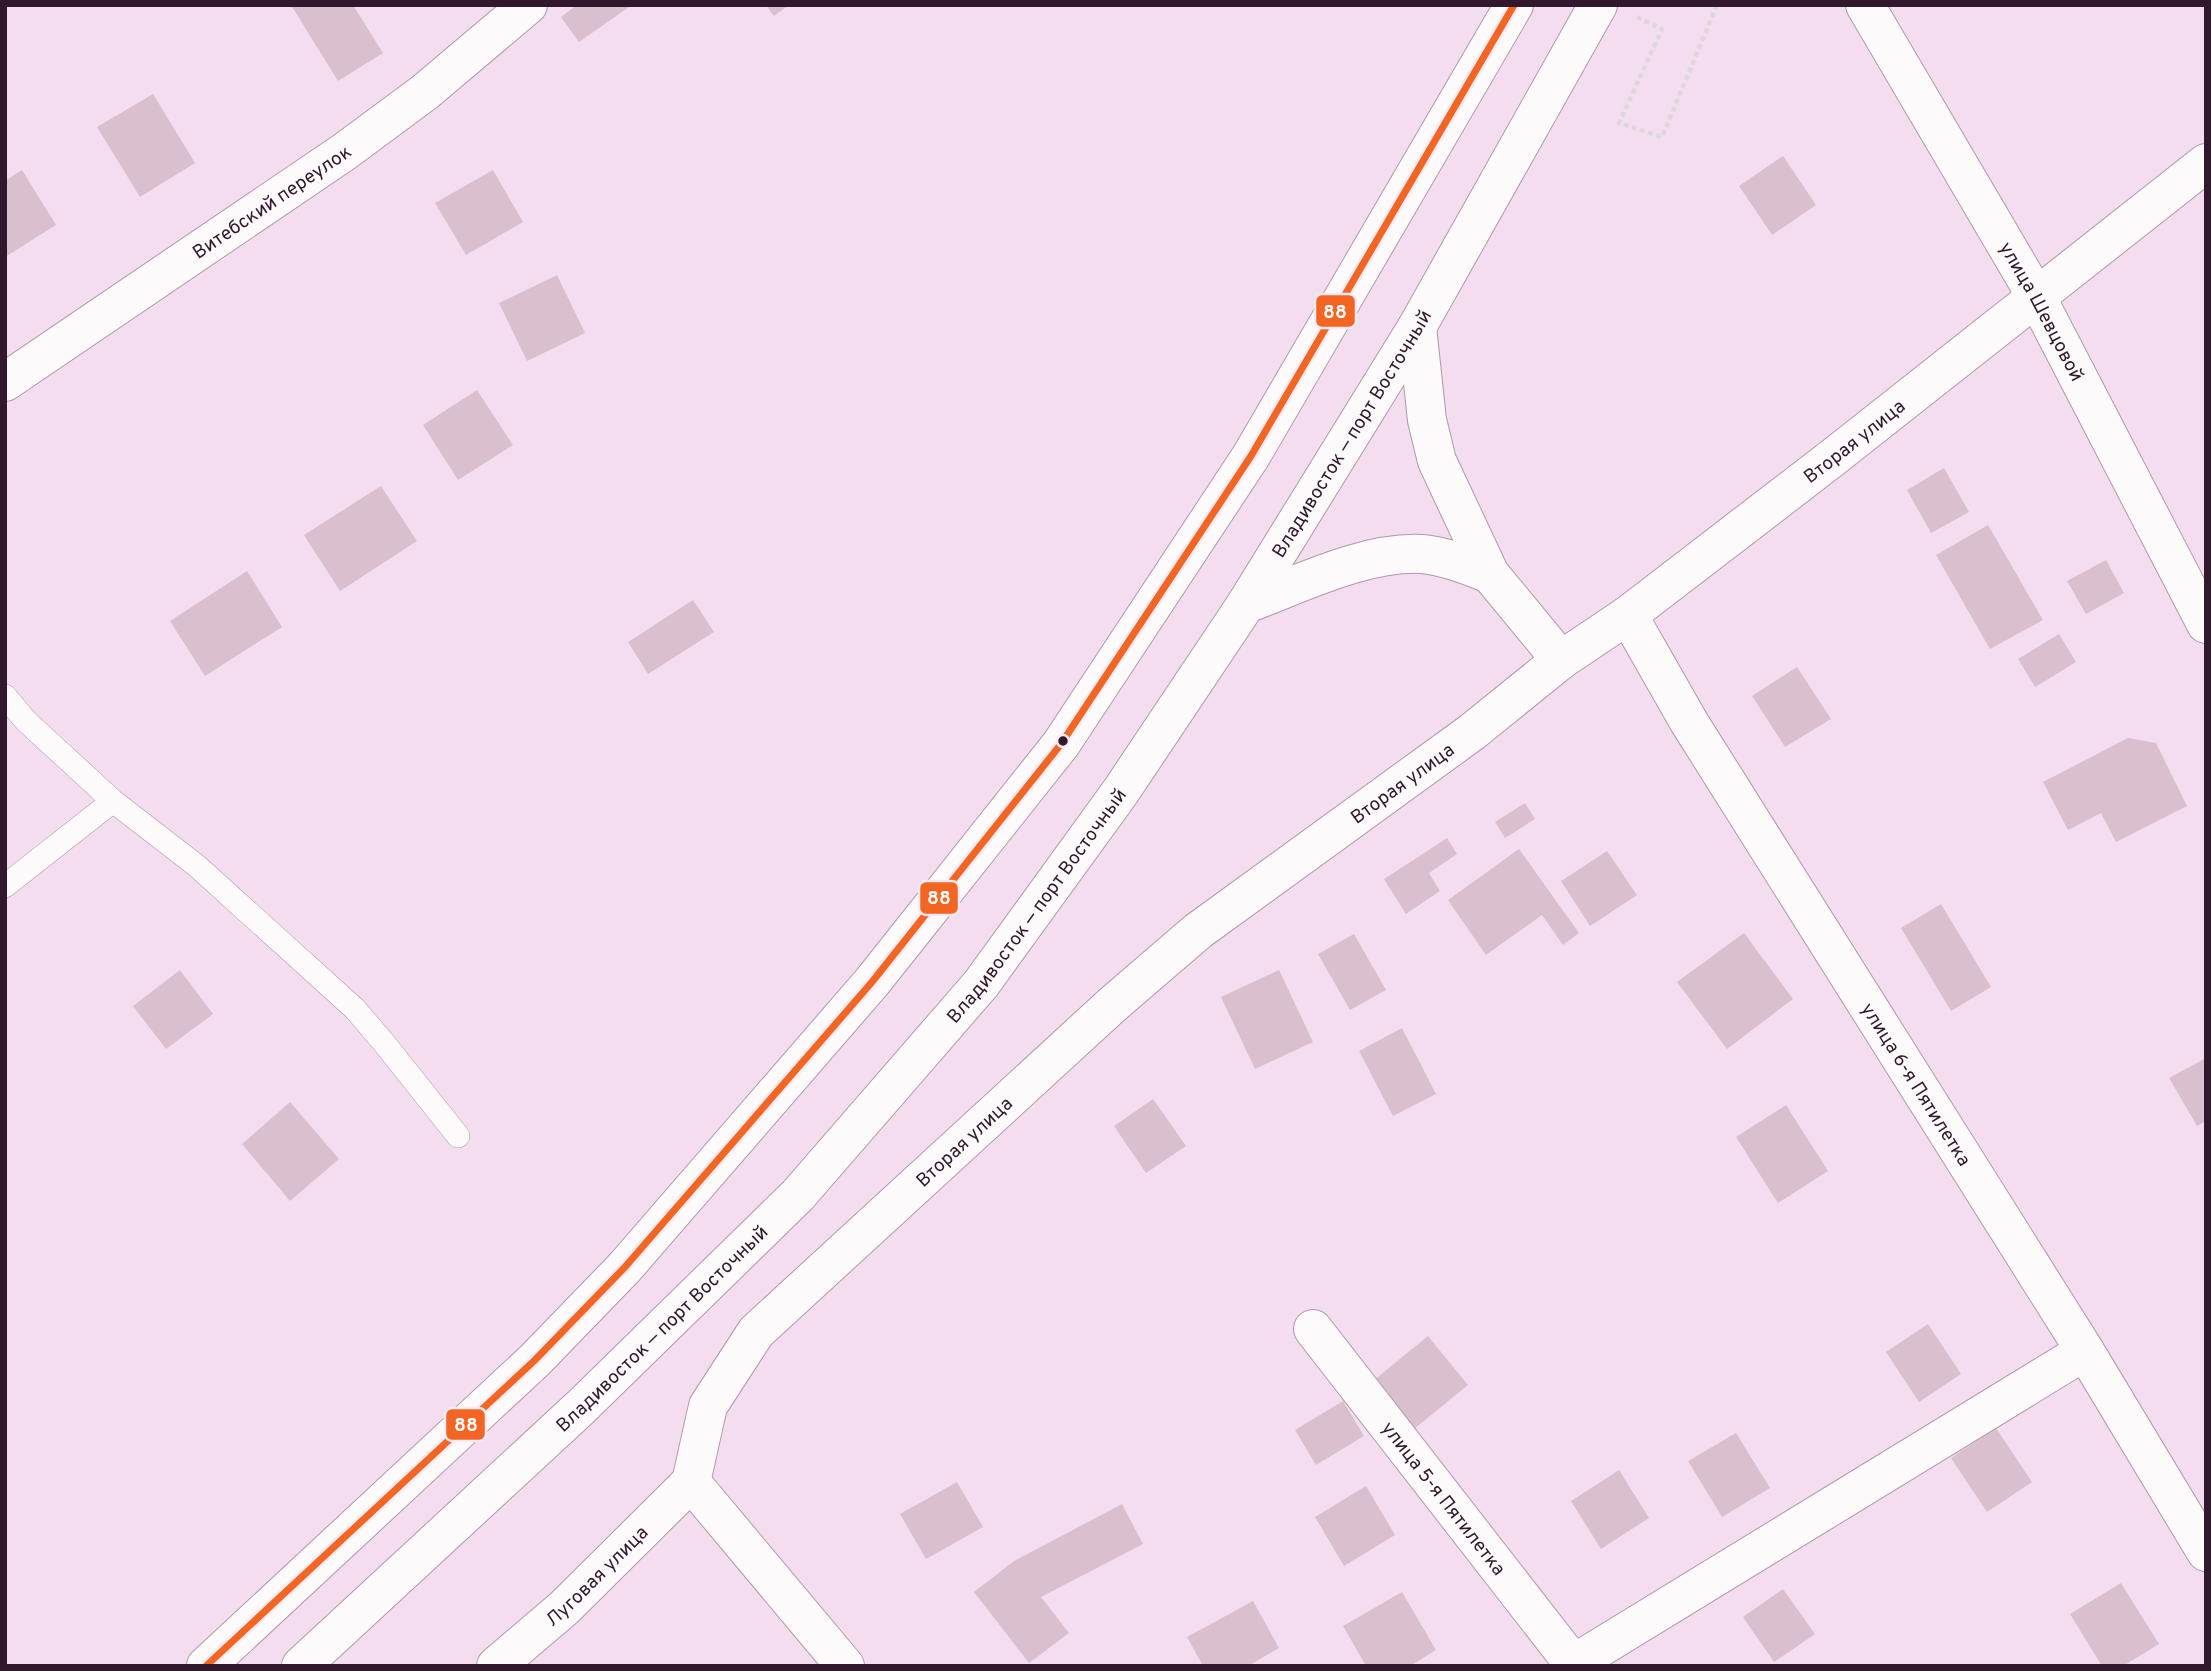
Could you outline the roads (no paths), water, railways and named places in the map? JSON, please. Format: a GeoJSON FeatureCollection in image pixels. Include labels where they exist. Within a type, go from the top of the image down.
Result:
{"type":"FeatureCollection","features":[{"type":"Feature","properties":{"kind":"main road","name":"Витебский переулок"},"geometry":{"type":"LineString","coordinates":[[5,382],[344,152],[425,92],[528,5]]}},
{"type":"Feature","properties":{"kind":"main road"},"geometry":{"type":"LineString","coordinates":[[206,1666],[534,1360],[625,1268],[872,982],[1061,744],[1251,456],[1514,5]]}},
{"type":"Feature","properties":{"kind":"main road","name":"Владивосток — порт Восточный"},"geometry":{"type":"LineString","coordinates":[[301,1666],[581,1407],[798,1195],[981,984],[1121,791],[1246,604],[1417,327],[1598,5]]}},
{"type":"Feature","properties":{"kind":"main road","name":"улица Шевцовой"},"geometry":{"type":"LineString","coordinates":[[1865,5],[2036,296],[2206,624]]}},
{"type":"Feature","properties":{"kind":"main road","name":"Вторая улица"},"geometry":{"type":"LineString","coordinates":[[691,1482],[708,1406],[756,1332],[1112,1004],[1198,931],[1472,732],[1562,660],[1628,615],[1831,460],[2206,163]]}},
{"type":"Feature","properties":{"kind":"main road"},"geometry":{"type":"LineString","coordinates":[[1417,327],[1427,420],[1437,461],[1490,574],[1562,660]]}},
{"type":"Feature","properties":{"kind":"main road"},"geometry":{"type":"LineString","coordinates":[[1246,604],[1387,555],[1424,554],[1490,574]]}},
{"type":"Feature","properties":{"kind":"main road","name":"улица 6-я Пятилетка"},"geometry":{"type":"LineString","coordinates":[[1628,615],[1689,722],[2085,1351],[2206,1552]]}},
{"type":"Feature","properties":{"kind":"main road","name":"улица 5-я Пятилетка"},"geometry":{"type":"LineString","coordinates":[[1313,1329],[1573,1665]]}},
{"type":"Feature","properties":{"kind":"main road"},"geometry":{"type":"LineString","coordinates":[[1573,1665],[2085,1351]]}},
{"type":"Feature","properties":{"kind":"main road"},"geometry":{"type":"LineString","coordinates":[[691,1482],[845,1666]]}},
{"type":"Feature","properties":{"kind":"main road","name":"Луговая улица"},"geometry":{"type":"LineString","coordinates":[[496,1666],[564,1608],[691,1482]]}},
{"type":"Feature","properties":{"kind":"lane"},"geometry":{"type":"LineString","coordinates":[[5,696],[26,721],[113,801],[197,866],[275,940],[355,1009],[458,1136]]}},
{"type":"Feature","properties":{"kind":"lane"},"geometry":{"type":"LineString","coordinates":[[5,886],[113,801]]}}]}
